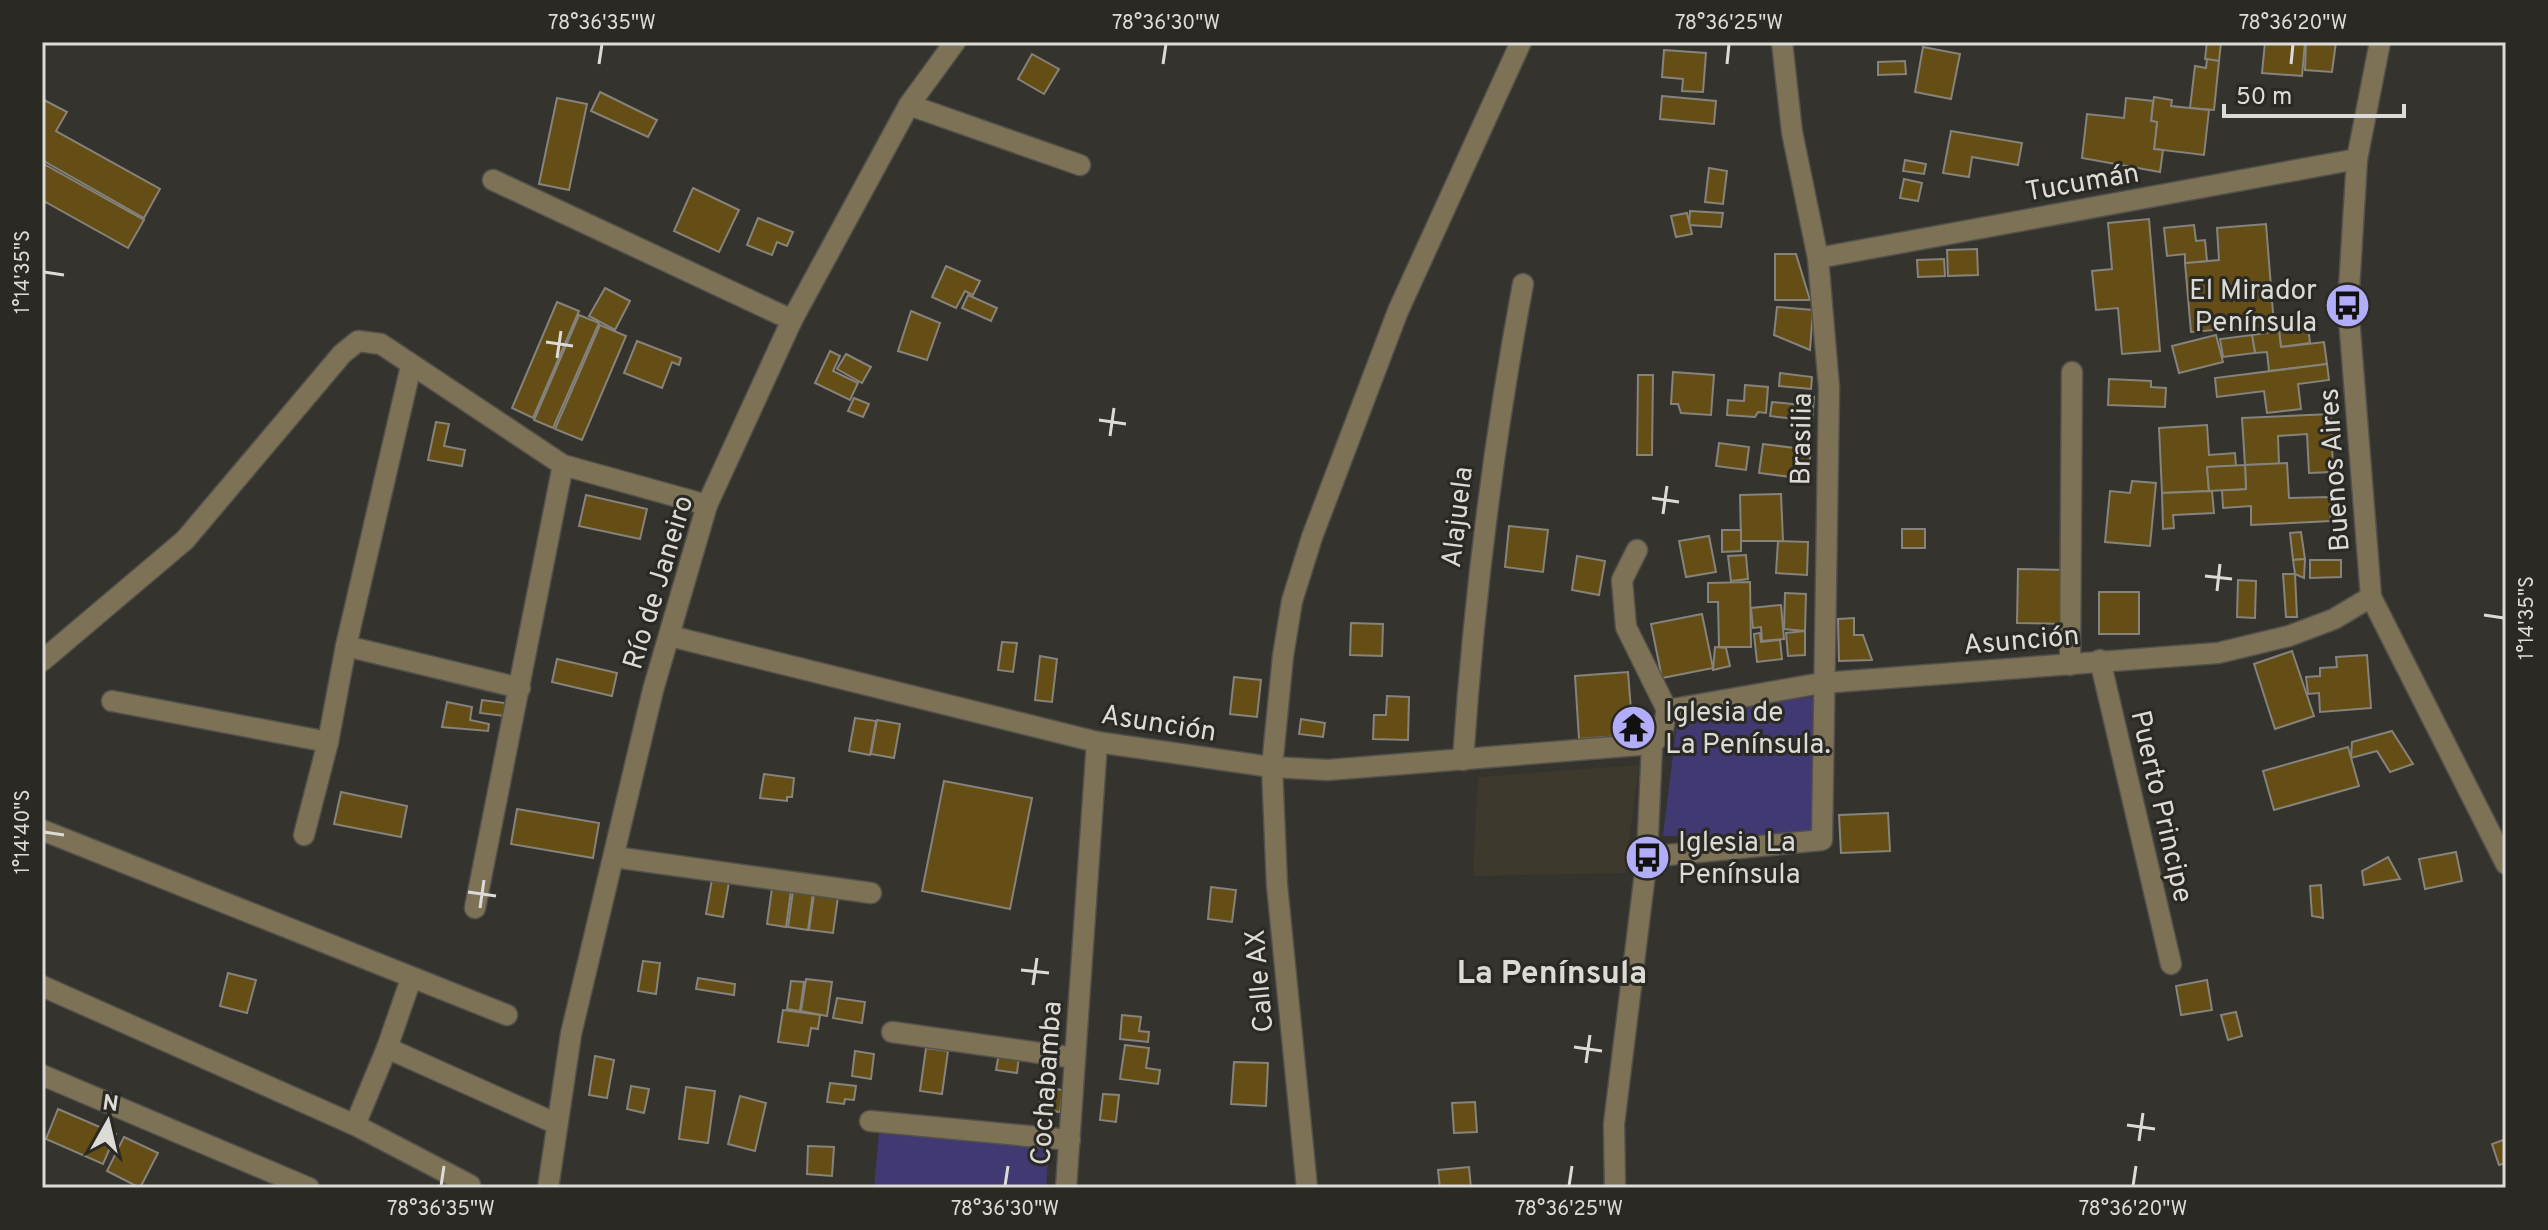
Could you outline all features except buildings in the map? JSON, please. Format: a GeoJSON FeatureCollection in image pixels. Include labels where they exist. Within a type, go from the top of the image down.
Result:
{"type":"FeatureCollection","features":[{"type":"Feature","properties":{"kind":"street","name":"Río de Janeiro"},"geometry":{"type":"LineString","coordinates":[[548,1188],[571,1034],[653,690],[707,505],[792,320],[909,105],[955,42]]}},
{"type":"Feature","properties":{"kind":"street","name":"Calle AX"},"geometry":{"type":"LineString","coordinates":[[1307,1188],[1277,885],[1272,767],[1292,601],[1312,537],[1398,311],[1521,42]]}},
{"type":"Feature","properties":{"kind":"street","name":"Brasilia"},"geometry":{"type":"LineString","coordinates":[[1647,857],[1822,840],[1822,683],[1829,388],[1818,258],[1792,132],[1782,42]]}},
{"type":"Feature","properties":{"kind":"street","name":"Buenos Aires"},"geometry":{"type":"LineString","coordinates":[[2380,42],[2357,159],[2348,305],[2371,597],[2506,864]]}},
{"type":"Feature","properties":{"kind":"street"},"geometry":{"type":"LineString","coordinates":[[909,105],[1080,165]]}},
{"type":"Feature","properties":{"kind":"street","name":"Tucumán"},"geometry":{"type":"LineString","coordinates":[[1818,258],[2357,159]]}},
{"type":"Feature","properties":{"kind":"street"},"geometry":{"type":"LineString","coordinates":[[493,180],[792,320]]}},
{"type":"Feature","properties":{"kind":"street","name":"Alajuela"},"geometry":{"type":"LineString","coordinates":[[1463,760],[1474,601],[1490,470],[1523,284]]}},
{"type":"Feature","properties":{"kind":"street"},"geometry":{"type":"LineString","coordinates":[[42,661],[185,540],[342,354],[358,341],[381,344],[563,465],[707,505]]}},
{"type":"Feature","properties":{"kind":"street"},"geometry":{"type":"LineString","coordinates":[[304,835],[328,742],[346,646],[411,366]]}},
{"type":"Feature","properties":{"kind":"street"},"geometry":{"type":"LineString","coordinates":[[2070,665],[2072,372]]}},
{"type":"Feature","properties":{"kind":"street"},"geometry":{"type":"LineString","coordinates":[[475,908],[563,465]]}},
{"type":"Feature","properties":{"kind":"street"},"geometry":{"type":"LineString","coordinates":[[1615,1188],[1614,1124],[1647,857],[1652,744],[1662,734],[1667,710],[1626,627],[1622,580],[1637,550]]}},
{"type":"Feature","properties":{"kind":"street","name":"Asunción"},"geometry":{"type":"LineString","coordinates":[[1667,710],[1822,683],[2232,650],[2289,636],[2334,619],[2371,597]]}},
{"type":"Feature","properties":{"kind":"street","name":"Asunción"},"geometry":{"type":"LineString","coordinates":[[670,636],[1097,742],[1272,767],[1328,770],[1652,744]]}},
{"type":"Feature","properties":{"kind":"street"},"geometry":{"type":"LineString","coordinates":[[346,646],[520,688]]}},
{"type":"Feature","properties":{"kind":"street","name":"Puerto Principe"},"geometry":{"type":"LineString","coordinates":[[2100,660],[2171,964]]}},
{"type":"Feature","properties":{"kind":"street"},"geometry":{"type":"LineString","coordinates":[[112,701],[328,742]]}},
{"type":"Feature","properties":{"kind":"street","name":"Cochabamba"},"geometry":{"type":"LineString","coordinates":[[1066,1188],[1097,742]]}},
{"type":"Feature","properties":{"kind":"street"},"geometry":{"type":"LineString","coordinates":[[42,830],[507,1015]]}},
{"type":"Feature","properties":{"kind":"street"},"geometry":{"type":"LineString","coordinates":[[614,857],[871,893]]}},
{"type":"Feature","properties":{"kind":"street"},"geometry":{"type":"LineString","coordinates":[[355,1125],[411,979]]}},
{"type":"Feature","properties":{"kind":"street"},"geometry":{"type":"LineString","coordinates":[[42,986],[355,1125],[470,1185]]}},
{"type":"Feature","properties":{"kind":"street"},"geometry":{"type":"LineString","coordinates":[[892,1032],[1075,1058]]}},
{"type":"Feature","properties":{"kind":"street"},"geometry":{"type":"LineString","coordinates":[[387,1048],[557,1124]]}},
{"type":"Feature","properties":{"kind":"street"},"geometry":{"type":"LineString","coordinates":[[42,1075],[309,1188]]}},
{"type":"Feature","properties":{"kind":"street"},"geometry":{"type":"LineString","coordinates":[[870,1121],[1070,1140]]}},
{"type":"Feature","properties":{"kind":"shaded area"},"geometry":{"type":"Polygon","coordinates":[[[1813,697],[1813,834],[1663,836],[1678,714],[1813,697]]]}},
{"type":"Feature","properties":{"kind":"shaded area"},"geometry":{"type":"Polygon","coordinates":[[[1639,765],[1625,873],[1473,876],[1478,777],[1639,765]]]}},
{"type":"Feature","properties":{"kind":"shaded area"},"geometry":{"type":"Polygon","coordinates":[[[879,1133],[1049,1148],[1046,1188],[874,1188],[879,1133]]]}},
{"type":"Feature","properties":{"kind":"place","name":"El Mirador Península"},"geometry":{"type":"Point","coordinates":[2348,305]}},
{"type":"Feature","properties":{"kind":"place","name":"Iglesia de La Península."},"geometry":{"type":"Point","coordinates":[1634,727]}},
{"type":"Feature","properties":{"kind":"place","name":"Iglesia La Península"},"geometry":{"type":"Point","coordinates":[1647,857]}},
{"type":"Feature","properties":{"kind":"district","name":"La Península"},"geometry":{"type":"Point","coordinates":[1552,972]}}]}
